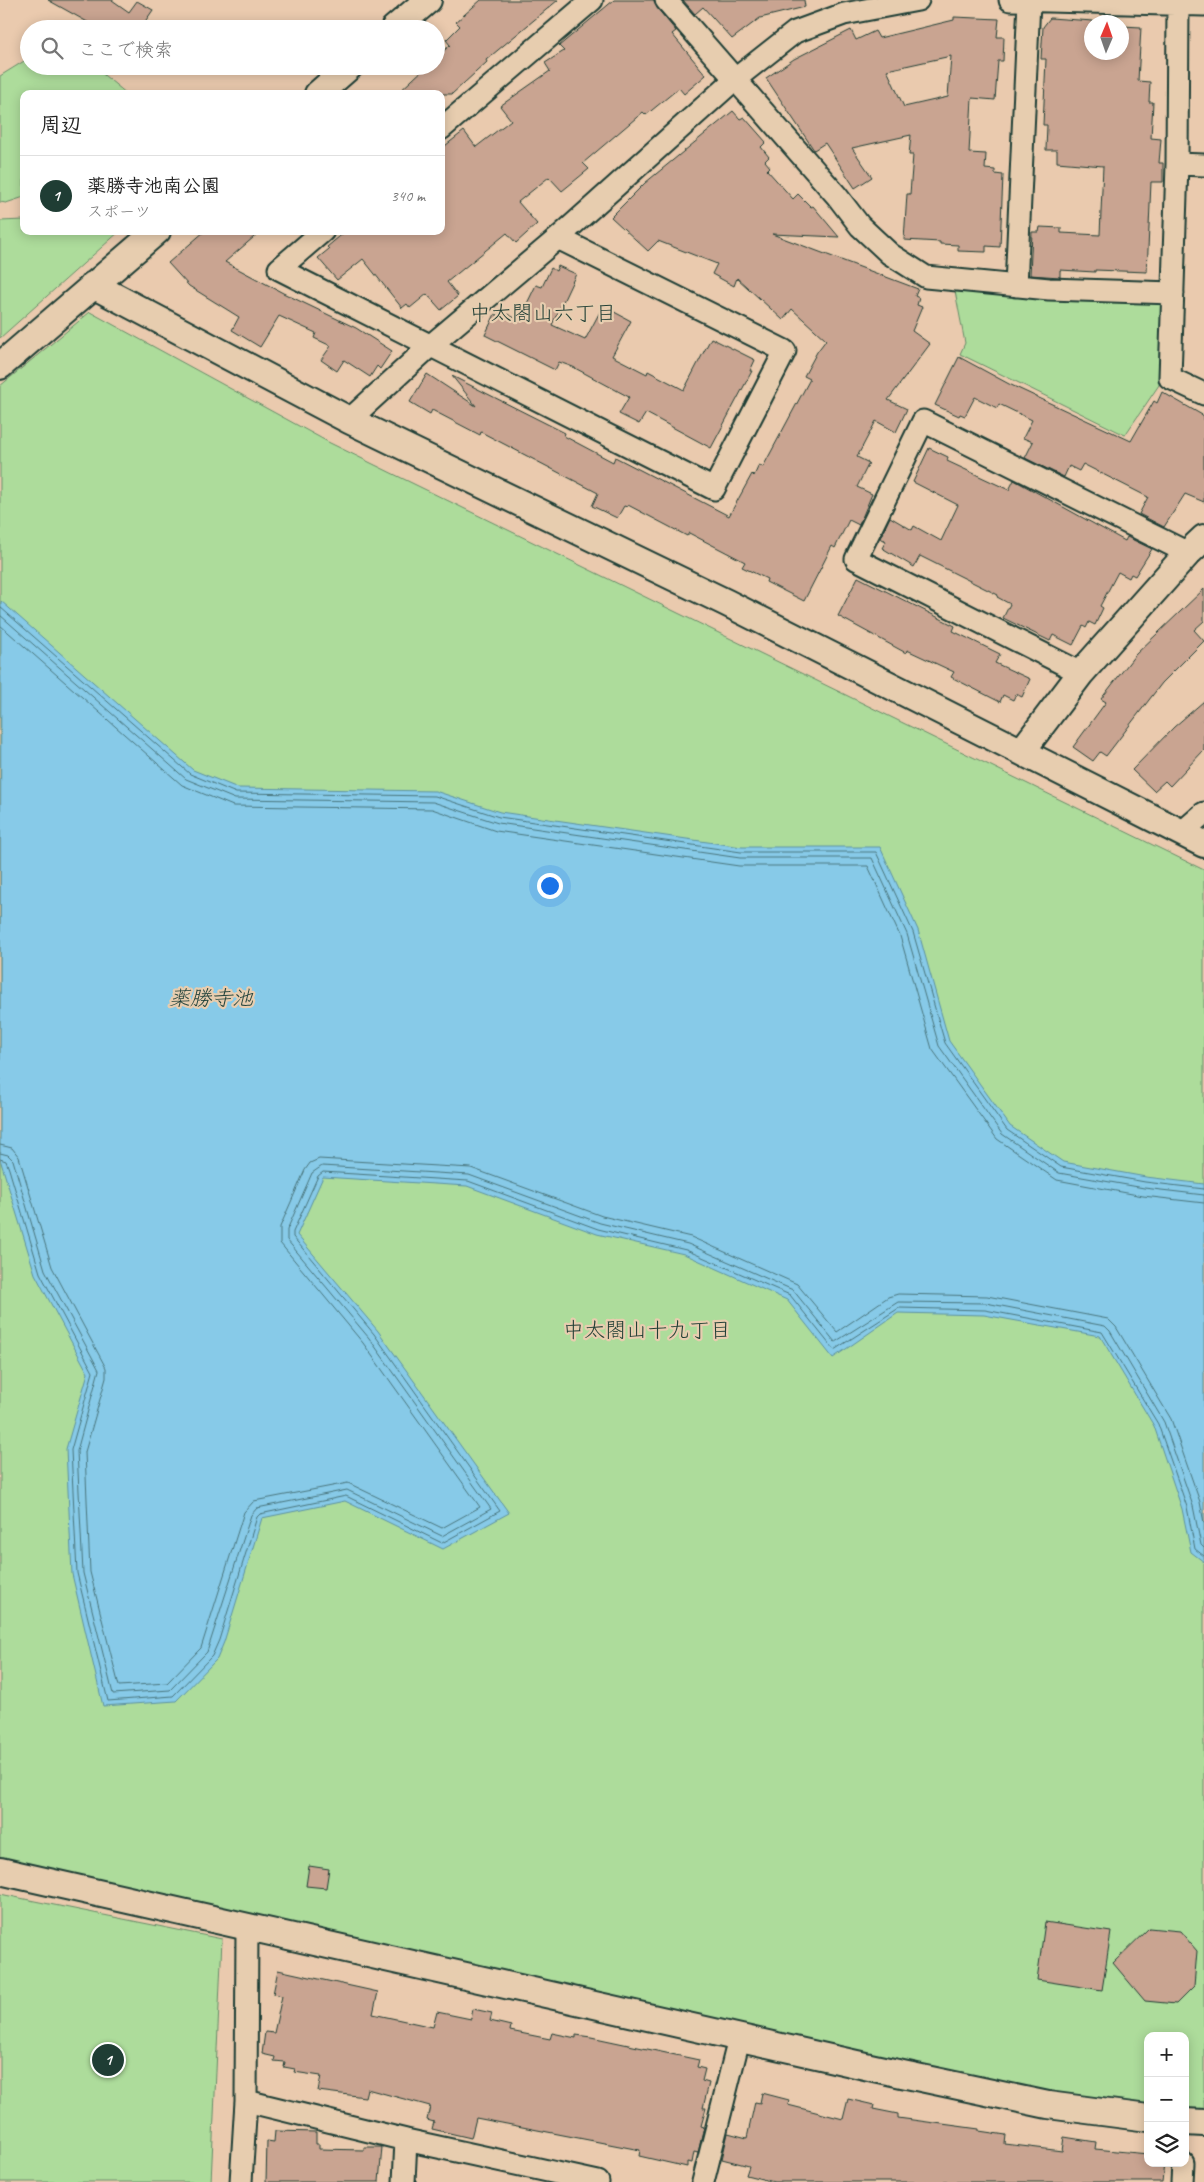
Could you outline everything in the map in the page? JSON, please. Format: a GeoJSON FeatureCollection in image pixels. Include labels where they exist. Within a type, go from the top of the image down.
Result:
{"type":"FeatureCollection","features":[{"type":"Feature","properties":{"kind":"street"},"geometry":{"type":"LineString","coordinates":[[405,20],[428,0]]}},
{"type":"Feature","properties":{"kind":"street"},"geometry":{"type":"LineString","coordinates":[[445,126],[592,0]]}},
{"type":"Feature","properties":{"kind":"street"},"geometry":{"type":"LineString","coordinates":[[666,0],[837,196],[860,226],[890,254],[926,278],[1016,286],[1173,293]]}},
{"type":"Feature","properties":{"kind":"street"},"geometry":{"type":"LineString","coordinates":[[349,420],[430,346],[558,238],[734,80],[795,32],[844,14],[918,0]]}},
{"type":"Feature","properties":{"kind":"street"},"geometry":{"type":"LineString","coordinates":[[1016,286],[1020,0],[1204,5]]}},
{"type":"Feature","properties":{"kind":"street"},"geometry":{"type":"LineString","coordinates":[[1178,5],[1177,164],[1170,378],[1204,394]]}},
{"type":"Feature","properties":{"kind":"street"},"geometry":{"type":"LineString","coordinates":[[323,90],[340,75]]}},
{"type":"Feature","properties":{"kind":"street"},"geometry":{"type":"LineString","coordinates":[[1177,164],[1204,165]]}},
{"type":"Feature","properties":{"kind":"street"},"geometry":{"type":"LineString","coordinates":[[0,366],[152,235]]}},
{"type":"Feature","properties":{"kind":"street"},"geometry":{"type":"LineString","coordinates":[[317,235],[278,269],[430,346],[471,364],[714,489],[785,351],[558,238]]}},
{"type":"Feature","properties":{"kind":"street"},"geometry":{"type":"LineString","coordinates":[[93,285],[349,420],[727,603],[1204,844]]}},
{"type":"Feature","properties":{"kind":"street"},"geometry":{"type":"LineString","coordinates":[[1022,751],[1081,673],[1196,545],[923,421],[856,559],[1081,673]]}},
{"type":"Feature","properties":{"kind":"street"},"geometry":{"type":"LineString","coordinates":[[1181,833],[1204,813]]}},
{"type":"Feature","properties":{"kind":"street"},"geometry":{"type":"LineString","coordinates":[[0,1871],[739,2039],[1048,2105],[1144,2117]]}},
{"type":"Feature","properties":{"kind":"street"},"geometry":{"type":"LineString","coordinates":[[241,2182],[246,2100],[247,1928]]}},
{"type":"Feature","properties":{"kind":"street"},"geometry":{"type":"LineString","coordinates":[[703,2182],[739,2039]]}},
{"type":"Feature","properties":{"kind":"street"},"geometry":{"type":"LineString","coordinates":[[246,2100],[551,2177],[598,2182]]}},
{"type":"Feature","properties":{"kind":"street"},"geometry":{"type":"LineString","coordinates":[[1189,2122],[1204,2123]]}},
{"type":"Feature","properties":{"kind":"street"},"geometry":{"type":"LineString","coordinates":[[404,2182],[406,2140]]}},
{"type":"Feature","properties":{"kind":"street"},"geometry":{"type":"LineString","coordinates":[[1182,2182],[1183,2167]]}},
{"type":"Feature","properties":{"kind":"green space"},"geometry":{"type":"Polygon","coordinates":[[[20,64],[20,75],[104,75],[122,90],[20,90],[20,198],[6,203],[0,202],[0,76],[20,64]]]}},
{"type":"Feature","properties":{"kind":"green space"},"geometry":{"type":"Polygon","coordinates":[[[20,220],[20,235],[116,235],[0,338],[0,221],[20,220]]]}},
{"type":"Feature","properties":{"kind":"green space"},"geometry":{"type":"Polygon","coordinates":[[[955,291],[1161,301],[1159,385],[1125,435],[960,354],[965,343],[955,291]]]}},
{"type":"Feature","properties":{"kind":"green space"},"geometry":{"type":"Polygon","coordinates":[[[90,312],[330,443],[1204,870],[1204,2126],[1189,2125],[1189,2032],[1144,2032],[1144,2120],[0,1872],[0,386],[90,312]]]}},
{"type":"Feature","properties":{"kind":"green space"},"geometry":{"type":"Polygon","coordinates":[[[0,1894],[222,1939],[211,2182],[0,2182],[0,1894]]]}},
{"type":"Feature","properties":{"kind":"water","name":"薬勝寺池"},"geometry":{"type":"Polygon","coordinates":[[[1,601],[193,770],[238,788],[435,791],[500,812],[742,847],[880,847],[918,930],[949,1041],[1010,1126],[1063,1162],[1146,1177],[1204,1184],[1204,1562],[1191,1552],[1182,1509],[1154,1426],[1100,1336],[984,1315],[898,1313],[833,1358],[787,1300],[684,1254],[597,1234],[467,1186],[323,1177],[297,1235],[378,1331],[509,1513],[443,1549],[345,1501],[262,1518],[217,1659],[176,1701],[103,1706],[72,1574],[66,1449],[88,1373],[35,1274],[0,1159],[1,601]]]}},
{"type":"Feature","properties":{"kind":"building"},"geometry":{"type":"Polygon","coordinates":[[[48,0],[112,0],[129,12],[137,1],[153,10],[146,20],[84,20],[48,0]]]}},
{"type":"Feature","properties":{"kind":"building"},"geometry":{"type":"Polygon","coordinates":[[[481,0],[558,0],[486,60],[487,62],[452,94],[445,94],[445,90],[401,90],[417,75],[445,75],[445,50],[450,45],[446,40],[460,26],[456,22],[481,0]]]}},
{"type":"Feature","properties":{"kind":"building"},"geometry":{"type":"Polygon","coordinates":[[[614,0],[654,0],[657,8],[676,31],[672,34],[706,75],[684,94],[679,88],[646,115],[643,112],[583,163],[589,169],[562,191],[549,177],[518,202],[537,224],[516,243],[507,233],[447,282],[458,296],[441,310],[427,294],[410,308],[407,304],[402,308],[363,259],[337,280],[318,258],[341,235],[445,235],[445,146],[464,131],[476,147],[511,120],[500,106],[550,71],[545,63],[564,51],[559,46],[614,0]]]}},
{"type":"Feature","properties":{"kind":"building"},"geometry":{"type":"Polygon","coordinates":[[[683,0],[804,0],[805,7],[760,18],[732,39],[703,7],[695,14],[683,0]]]}},
{"type":"Feature","properties":{"kind":"building"},"geometry":{"type":"Polygon","coordinates":[[[954,17],[999,19],[997,37],[1004,37],[1003,61],[998,61],[995,100],[972,98],[969,153],[986,154],[985,169],[995,170],[995,174],[1003,175],[1000,247],[986,246],[986,252],[958,251],[958,245],[940,244],[940,242],[904,240],[907,194],[910,194],[913,155],[909,155],[911,135],[852,148],[872,177],[855,188],[825,143],[814,150],[766,78],[794,59],[851,30],[856,40],[875,31],[879,38],[954,20],[954,17]],[[951,56],[887,70],[904,107],[948,97],[951,56]]]}},
{"type":"Feature","properties":{"kind":"building"},"geometry":{"type":"Polygon","coordinates":[[[1050,18],[1084,20],[1084,60],[1129,60],[1129,26],[1141,27],[1138,81],[1150,82],[1149,102],[1153,102],[1151,138],[1161,139],[1159,163],[1163,163],[1163,182],[1151,182],[1147,272],[1060,270],[1060,277],[1030,275],[1032,232],[1039,232],[1040,227],[1061,228],[1061,233],[1100,235],[1103,166],[1057,162],[1057,150],[1046,150],[1047,125],[1043,125],[1046,59],[1041,59],[1043,27],[1050,18]]]}},
{"type":"Feature","properties":{"kind":"building"},"geometry":{"type":"Polygon","coordinates":[[[733,111],[740,119],[744,117],[766,142],[761,147],[769,157],[765,161],[770,167],[767,170],[793,199],[798,194],[811,207],[813,206],[839,237],[772,234],[918,289],[915,296],[919,298],[917,305],[922,307],[912,331],[930,344],[888,400],[907,409],[896,432],[876,421],[857,457],[869,463],[857,487],[872,494],[859,525],[849,520],[835,548],[832,546],[804,601],[766,582],[767,579],[742,567],[745,562],[689,533],[687,536],[628,505],[627,507],[624,506],[617,518],[592,506],[598,493],[481,432],[480,435],[432,410],[430,414],[410,402],[427,374],[476,406],[452,376],[565,433],[564,436],[613,462],[615,457],[729,516],[752,474],[754,476],[759,465],[763,467],[810,379],[804,376],[826,340],[792,309],[783,320],[737,278],[734,286],[712,274],[717,264],[658,241],[648,251],[611,217],[645,183],[733,111]]]}},
{"type":"Feature","properties":{"kind":"building"},"geometry":{"type":"Polygon","coordinates":[[[200,235],[256,235],[225,262],[283,293],[356,328],[392,351],[380,369],[377,366],[370,377],[344,360],[337,371],[321,360],[331,346],[314,338],[316,333],[279,316],[260,347],[232,330],[239,317],[189,286],[168,263],[200,235]]]}},
{"type":"Feature","properties":{"kind":"building"},"geometry":{"type":"Polygon","coordinates":[[[558,266],[576,274],[552,325],[585,340],[603,306],[631,321],[612,356],[647,374],[648,371],[684,390],[711,338],[755,360],[750,371],[752,371],[711,448],[646,413],[639,424],[619,414],[629,397],[573,367],[559,362],[555,370],[485,335],[495,314],[504,319],[507,314],[519,320],[536,285],[542,287],[551,268],[556,271],[558,266]]]}},
{"type":"Feature","properties":{"kind":"building"},"geometry":{"type":"Polygon","coordinates":[[[959,357],[1009,384],[1131,441],[1154,401],[1157,403],[1162,392],[1204,416],[1204,502],[1185,494],[1164,527],[1139,514],[1148,497],[1083,464],[1079,471],[1069,466],[1064,477],[1025,458],[1033,442],[1023,438],[1032,420],[999,404],[997,408],[975,397],[965,416],[960,414],[959,416],[935,405],[959,357]]]}},
{"type":"Feature","properties":{"kind":"building"},"geometry":{"type":"Polygon","coordinates":[[[929,448],[948,457],[947,461],[1009,490],[1014,480],[1125,541],[1127,537],[1152,549],[1135,576],[1131,574],[1129,578],[1118,572],[1100,606],[1103,608],[1095,625],[1089,622],[1086,628],[1083,626],[1073,645],[1053,635],[1050,641],[1003,618],[1010,604],[997,597],[998,595],[920,556],[914,567],[882,548],[886,541],[880,538],[890,517],[912,530],[914,526],[941,541],[958,505],[913,482],[929,448]]]}},
{"type":"Feature","properties":{"kind":"building"},"geometry":{"type":"Polygon","coordinates":[[[858,577],[955,626],[953,631],[1000,654],[995,663],[1030,679],[1022,697],[1016,694],[1013,700],[1003,695],[1000,702],[951,677],[954,672],[907,650],[906,653],[838,616],[858,577]]]}},
{"type":"Feature","properties":{"kind":"building"},"geometry":{"type":"Polygon","coordinates":[[[1204,589],[1204,621],[1194,630],[1204,641],[1162,683],[1106,756],[1100,752],[1093,761],[1073,747],[1106,702],[1101,699],[1135,655],[1204,589]]]}},
{"type":"Feature","properties":{"kind":"building"},"geometry":{"type":"Polygon","coordinates":[[[1204,701],[1204,750],[1170,786],[1165,781],[1154,791],[1132,770],[1174,727],[1204,701]]]}},
{"type":"Feature","properties":{"kind":"building"},"geometry":{"type":"Polygon","coordinates":[[[309,1866],[329,1869],[326,1888],[306,1886],[309,1866]]]}},
{"type":"Feature","properties":{"kind":"building"},"geometry":{"type":"Polygon","coordinates":[[[1045,1922],[1111,1932],[1102,1990],[1037,1980],[1045,1922]]]}},
{"type":"Feature","properties":{"kind":"building"},"geometry":{"type":"Polygon","coordinates":[[[1149,1928],[1180,1931],[1197,1951],[1194,1986],[1176,2004],[1145,2001],[1113,1963],[1149,1928]]]}},
{"type":"Feature","properties":{"kind":"building"},"geometry":{"type":"Polygon","coordinates":[[[278,1970],[378,1992],[373,2014],[433,2027],[437,2012],[471,2019],[473,2009],[492,2013],[490,2021],[511,2026],[510,2031],[550,2039],[552,2033],[576,2038],[576,2035],[591,2037],[699,2060],[697,2067],[705,2069],[702,2081],[709,2083],[703,2108],[706,2108],[701,2126],[704,2127],[698,2153],[694,2152],[692,2163],[687,2162],[687,2167],[639,2156],[640,2150],[476,2118],[471,2138],[432,2129],[434,2122],[427,2120],[430,2106],[367,2089],[365,2097],[318,2091],[321,2076],[294,2072],[295,2069],[284,2067],[285,2062],[274,2061],[275,2057],[262,2054],[265,2032],[274,2033],[282,1996],[273,1994],[278,1970]]]}},
{"type":"Feature","properties":{"kind":"building"},"geometry":{"type":"Polygon","coordinates":[[[762,2093],[789,2100],[788,2105],[843,2119],[848,2099],[874,2105],[873,2109],[898,2114],[898,2118],[979,2129],[979,2131],[1006,2135],[1005,2144],[1062,2151],[1064,2137],[1096,2142],[1095,2149],[1144,2154],[1144,2167],[1164,2167],[1162,2182],[774,2182],[746,2175],[749,2166],[722,2159],[728,2133],[747,2138],[755,2102],[760,2103],[762,2093]]]}},
{"type":"Feature","properties":{"kind":"building"},"geometry":{"type":"Polygon","coordinates":[[[275,2131],[316,2132],[316,2144],[319,2144],[319,2149],[364,2150],[364,2147],[382,2147],[379,2182],[266,2182],[267,2141],[274,2142],[275,2131]]]}},
{"type":"Feature","properties":{"kind":"place","name":"薬勝寺池南公園"},"geometry":{"type":"Point","coordinates":[108,2060]}},
{"type":"Feature","properties":{"kind":"district","name":"中太閤山六丁目"},"geometry":{"type":"Point","coordinates":[543,313]}},
{"type":"Feature","properties":{"kind":"district","name":"中太閤山十九丁目"},"geometry":{"type":"Point","coordinates":[647,1330]}}]}
